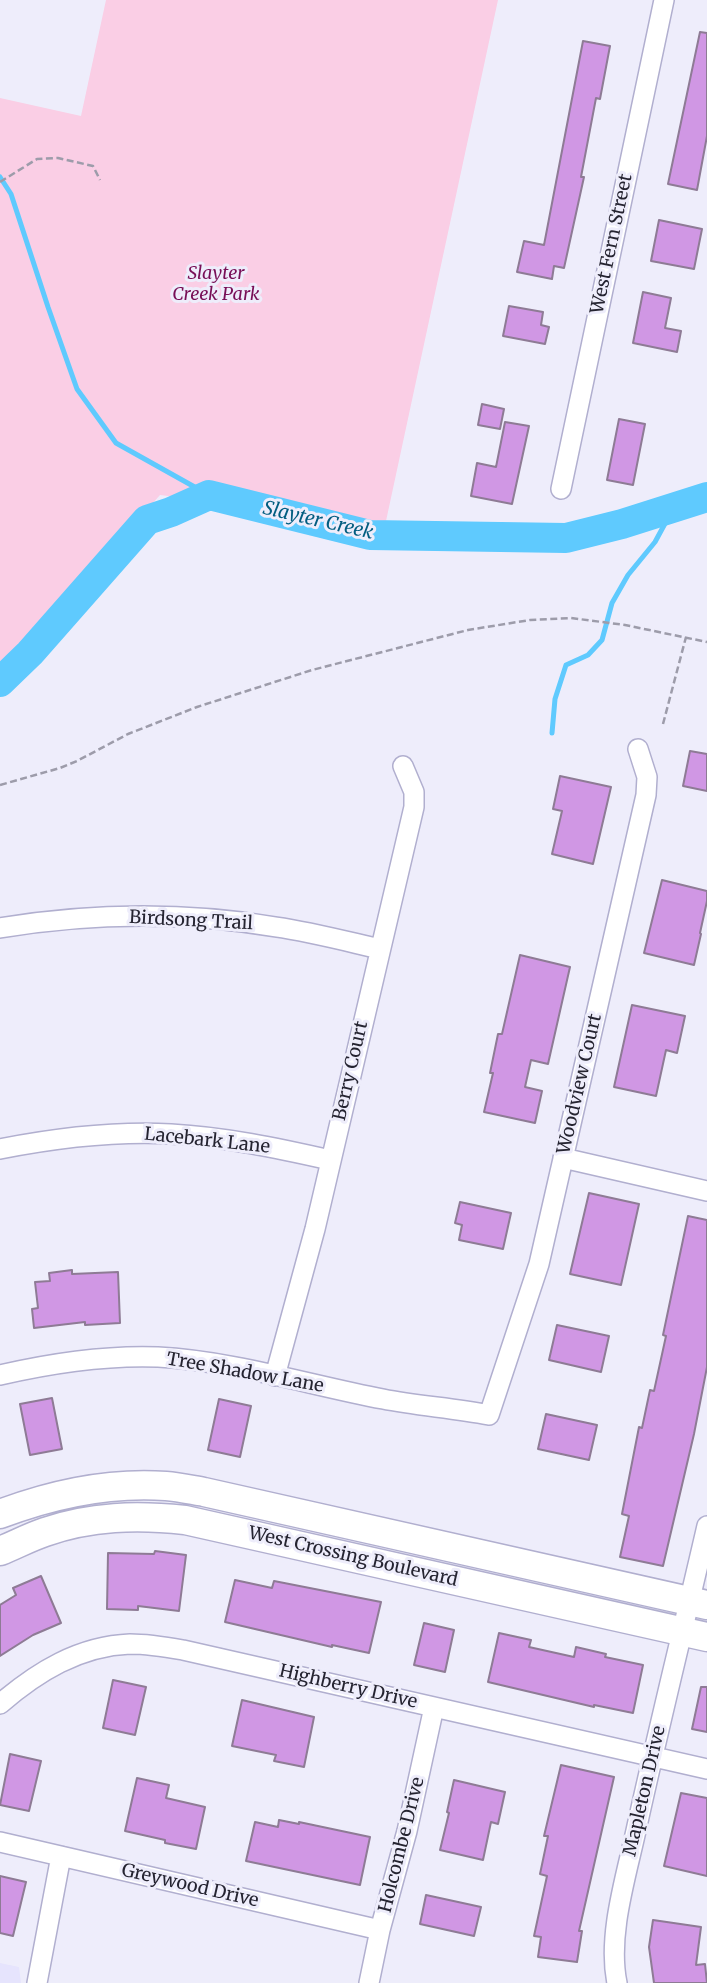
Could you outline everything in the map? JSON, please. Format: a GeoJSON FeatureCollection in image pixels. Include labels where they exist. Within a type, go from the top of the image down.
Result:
{"type":"FeatureCollection","features":[{"type":"Feature","properties":{"kind":"street","name":"West Fern Street"},"geometry":{"type":"LineString","coordinates":[[561,489],[664,0]]}},
{"type":"Feature","properties":{"kind":"street","name":"Woodview Court"},"geometry":{"type":"LineString","coordinates":[[489,1415],[531,1292],[547,1231],[648,786],[648,777],[638,749]]}},
{"type":"Feature","properties":{"kind":"street","name":"Berry Court"},"geometry":{"type":"LineString","coordinates":[[275,1376],[308,1254],[414,807],[414,792],[403,766]]}},
{"type":"Feature","properties":{"kind":"street","name":"Birdsong Trail"},"geometry":{"type":"LineString","coordinates":[[0,928],[83,918],[187,918],[273,926],[380,948]]}},
{"type":"Feature","properties":{"kind":"street","name":"Lacebark Lane"},"geometry":{"type":"LineString","coordinates":[[0,1149],[86,1136],[170,1134],[244,1142],[330,1160]]}},
{"type":"Feature","properties":{"kind":"street"},"geometry":{"type":"LineString","coordinates":[[564,1157],[707,1191]]}},
{"type":"Feature","properties":{"kind":"street","name":"Tree Shadow Lane"},"geometry":{"type":"LineString","coordinates":[[0,1375],[58,1363],[157,1357],[210,1363],[384,1399],[489,1415]]}},
{"type":"Feature","properties":{"kind":"street","name":"West Crossing Boulevard"},"geometry":{"type":"LineString","coordinates":[[0,1514],[73,1492],[126,1486],[166,1486],[204,1492],[698,1603]]}},
{"type":"Feature","properties":{"kind":"street","name":"West Crossing Boulevard"},"geometry":{"type":"LineString","coordinates":[[0,1551],[75,1523],[130,1516],[185,1520],[695,1634]]}},
{"type":"Feature","properties":{"kind":"street","name":"Mapleton Drive"},"geometry":{"type":"LineString","coordinates":[[617,1983],[614,1955],[619,1909],[653,1756],[695,1634],[707,1526]]}},
{"type":"Feature","properties":{"kind":"street","name":"Highberry Drive"},"geometry":{"type":"LineString","coordinates":[[0,1704],[44,1670],[68,1658],[113,1646],[132,1644],[183,1650],[707,1769]]}},
{"type":"Feature","properties":{"kind":"street","name":"Holcombe Drive"},"geometry":{"type":"LineString","coordinates":[[369,1983],[380,1930],[410,1820],[434,1707]]}},
{"type":"Feature","properties":{"kind":"street","name":"Greywood Drive"},"geometry":{"type":"LineString","coordinates":[[0,1842],[380,1930]]}},
{"type":"Feature","properties":{"kind":"street"},"geometry":{"type":"LineString","coordinates":[[37,1980],[61,1856]]}},
{"type":"Feature","properties":{"kind":"path"},"geometry":{"type":"LineString","coordinates":[[0,182],[37,159],[58,158],[93,166],[100,180]]}},
{"type":"Feature","properties":{"kind":"path"},"geometry":{"type":"LineString","coordinates":[[0,785],[61,768],[157,722],[312,670],[468,630],[530,620],[584,619],[707,642]]}},
{"type":"Feature","properties":{"kind":"path"},"geometry":{"type":"LineString","coordinates":[[663,724],[686,637]]}},
{"type":"Feature","properties":{"kind":"shaded area"},"geometry":{"type":"Polygon","coordinates":[[[0,1963],[19,1967],[21,1983],[0,1983],[0,1963]]]}},
{"type":"Feature","properties":{"kind":"green space","name":"Slayter Creek Park"},"geometry":{"type":"Polygon","coordinates":[[[106,0],[498,0],[386,521],[160,495],[0,675],[0,98],[81,116],[106,0]]]}},
{"type":"Feature","properties":{"kind":"building"},"geometry":{"type":"Polygon","coordinates":[[[700,32],[707,33],[707,136],[697,190],[668,184],[700,32]]]}},
{"type":"Feature","properties":{"kind":"building"},"geometry":{"type":"Polygon","coordinates":[[[583,41],[610,46],[600,99],[596,98],[581,177],[584,177],[564,268],[554,266],[552,279],[517,272],[524,241],[544,245],[583,41]]]}},
{"type":"Feature","properties":{"kind":"building"},"geometry":{"type":"Polygon","coordinates":[[[659,220],[702,229],[694,269],[651,261],[659,220]]]}},
{"type":"Feature","properties":{"kind":"building"},"geometry":{"type":"Polygon","coordinates":[[[643,292],[671,298],[665,328],[681,331],[677,352],[633,343],[643,292]]]}},
{"type":"Feature","properties":{"kind":"building"},"geometry":{"type":"Polygon","coordinates":[[[509,306],[543,312],[541,325],[549,327],[545,344],[503,336],[509,306]]]}},
{"type":"Feature","properties":{"kind":"building"},"geometry":{"type":"Polygon","coordinates":[[[482,404],[504,409],[500,429],[478,425],[482,404]]]}},
{"type":"Feature","properties":{"kind":"building"},"geometry":{"type":"Polygon","coordinates":[[[619,419],[645,424],[633,485],[607,480],[619,419]]]}},
{"type":"Feature","properties":{"kind":"building"},"geometry":{"type":"Polygon","coordinates":[[[505,422],[529,426],[512,504],[471,496],[477,463],[496,467],[505,422]]]}},
{"type":"Feature","properties":{"kind":"building"},"geometry":{"type":"Polygon","coordinates":[[[690,751],[707,754],[707,791],[683,786],[690,751]]]}},
{"type":"Feature","properties":{"kind":"building"},"geometry":{"type":"Polygon","coordinates":[[[560,776],[611,787],[593,864],[552,854],[562,811],[553,809],[560,776]]]}},
{"type":"Feature","properties":{"kind":"building"},"geometry":{"type":"Polygon","coordinates":[[[662,880],[707,891],[694,965],[644,953],[662,880]]]}},
{"type":"Feature","properties":{"kind":"building"},"geometry":{"type":"Polygon","coordinates":[[[520,955],[570,967],[548,1064],[531,1060],[525,1087],[542,1091],[535,1123],[484,1112],[498,1034],[502,1034],[520,955]]]}},
{"type":"Feature","properties":{"kind":"building"},"geometry":{"type":"Polygon","coordinates":[[[632,1005],[685,1016],[677,1053],[666,1050],[656,1096],[614,1087],[632,1005]]]}},
{"type":"Feature","properties":{"kind":"building"},"geometry":{"type":"Polygon","coordinates":[[[589,1193],[639,1204],[621,1285],[570,1274],[589,1193]]]}},
{"type":"Feature","properties":{"kind":"building"},"geometry":{"type":"Polygon","coordinates":[[[460,1202],[511,1213],[503,1249],[459,1240],[462,1225],[455,1223],[460,1202]]]}},
{"type":"Feature","properties":{"kind":"building"},"geometry":{"type":"Polygon","coordinates":[[[688,1216],[707,1220],[707,1367],[663,1566],[620,1557],[629,1516],[622,1514],[639,1427],[642,1428],[650,1390],[654,1391],[688,1216]]]}},
{"type":"Feature","properties":{"kind":"building"},"geometry":{"type":"Polygon","coordinates":[[[72,1270],[72,1274],[118,1272],[120,1323],[85,1325],[85,1322],[34,1328],[32,1309],[38,1308],[35,1282],[50,1281],[49,1273],[72,1270]]]}},
{"type":"Feature","properties":{"kind":"building"},"geometry":{"type":"Polygon","coordinates":[[[557,1325],[609,1336],[601,1372],[549,1360],[557,1325]]]}},
{"type":"Feature","properties":{"kind":"building"},"geometry":{"type":"Polygon","coordinates":[[[52,1398],[62,1449],[30,1455],[20,1404],[52,1398]]]}},
{"type":"Feature","properties":{"kind":"building"},"geometry":{"type":"Polygon","coordinates":[[[219,1399],[251,1406],[240,1457],[208,1450],[219,1399]]]}},
{"type":"Feature","properties":{"kind":"building"},"geometry":{"type":"Polygon","coordinates":[[[546,1414],[597,1425],[589,1460],[538,1449],[546,1414]]]}},
{"type":"Feature","properties":{"kind":"building"},"geometry":{"type":"Polygon","coordinates":[[[155,1551],[186,1555],[179,1611],[138,1606],[138,1610],[107,1609],[108,1553],[154,1554],[155,1551]]]}},
{"type":"Feature","properties":{"kind":"building"},"geometry":{"type":"Polygon","coordinates":[[[41,1576],[61,1623],[33,1635],[0,1656],[0,1605],[16,1595],[13,1588],[41,1576]]]}},
{"type":"Feature","properties":{"kind":"building"},"geometry":{"type":"Polygon","coordinates":[[[235,1580],[272,1588],[274,1581],[381,1602],[369,1653],[225,1622],[235,1580]]]}},
{"type":"Feature","properties":{"kind":"building"},"geometry":{"type":"Polygon","coordinates":[[[424,1623],[454,1630],[445,1672],[414,1665],[424,1623]]]}},
{"type":"Feature","properties":{"kind":"building"},"geometry":{"type":"Polygon","coordinates":[[[499,1633],[531,1640],[529,1647],[574,1657],[576,1647],[606,1654],[605,1657],[643,1665],[633,1713],[594,1707],[488,1682],[499,1633]]]}},
{"type":"Feature","properties":{"kind":"building"},"geometry":{"type":"Polygon","coordinates":[[[113,1680],[146,1687],[135,1735],[103,1728],[113,1680]]]}},
{"type":"Feature","properties":{"kind":"building"},"geometry":{"type":"Polygon","coordinates":[[[701,1687],[707,1687],[707,1732],[692,1729],[701,1687]]]}},
{"type":"Feature","properties":{"kind":"building"},"geometry":{"type":"Polygon","coordinates":[[[242,1700],[314,1717],[304,1767],[274,1761],[276,1755],[232,1746],[242,1700]]]}},
{"type":"Feature","properties":{"kind":"building"},"geometry":{"type":"Polygon","coordinates":[[[10,1754],[41,1761],[29,1811],[0,1805],[10,1754]]]}},
{"type":"Feature","properties":{"kind":"building"},"geometry":{"type":"Polygon","coordinates":[[[561,1765],[614,1777],[579,1931],[582,1931],[577,1962],[538,1957],[541,1937],[534,1936],[547,1876],[540,1874],[548,1836],[544,1836],[561,1765]]]}},
{"type":"Feature","properties":{"kind":"building"},"geometry":{"type":"Polygon","coordinates":[[[137,1778],[169,1785],[166,1798],[205,1807],[196,1849],[125,1831],[137,1778]]]}},
{"type":"Feature","properties":{"kind":"building"},"geometry":{"type":"Polygon","coordinates":[[[454,1780],[505,1792],[498,1824],[491,1822],[483,1860],[440,1850],[454,1780]]]}},
{"type":"Feature","properties":{"kind":"building"},"geometry":{"type":"Polygon","coordinates":[[[681,1793],[707,1798],[707,1876],[664,1866],[681,1793]]]}},
{"type":"Feature","properties":{"kind":"building"},"geometry":{"type":"Polygon","coordinates":[[[279,1820],[370,1837],[360,1885],[246,1861],[255,1822],[278,1827],[279,1820]]]}},
{"type":"Feature","properties":{"kind":"building"},"geometry":{"type":"Polygon","coordinates":[[[0,1876],[26,1882],[13,1936],[0,1933],[0,1876]]]}},
{"type":"Feature","properties":{"kind":"building"},"geometry":{"type":"Polygon","coordinates":[[[426,1895],[481,1907],[474,1936],[420,1924],[426,1895]]]}},
{"type":"Feature","properties":{"kind":"building"},"geometry":{"type":"Polygon","coordinates":[[[653,1920],[701,1927],[696,1965],[705,1964],[707,1983],[654,1983],[649,1947],[653,1920]]]}},
{"type":"Feature","properties":{"kind":"waterway"},"geometry":{"type":"LineString","coordinates":[[0,177],[11,194],[77,389],[116,443],[209,495]]}},
{"type":"Feature","properties":{"kind":"waterway","name":"Slayter Creek"},"geometry":{"type":"LineString","coordinates":[[0,682],[30,653],[147,520],[209,495],[370,535],[566,538],[622,524],[707,497]]}},
{"type":"Feature","properties":{"kind":"waterway"},"geometry":{"type":"LineString","coordinates":[[552,733],[555,699],[566,665],[588,655],[602,640],[612,603],[628,575],[655,542],[674,507]]}}]}
